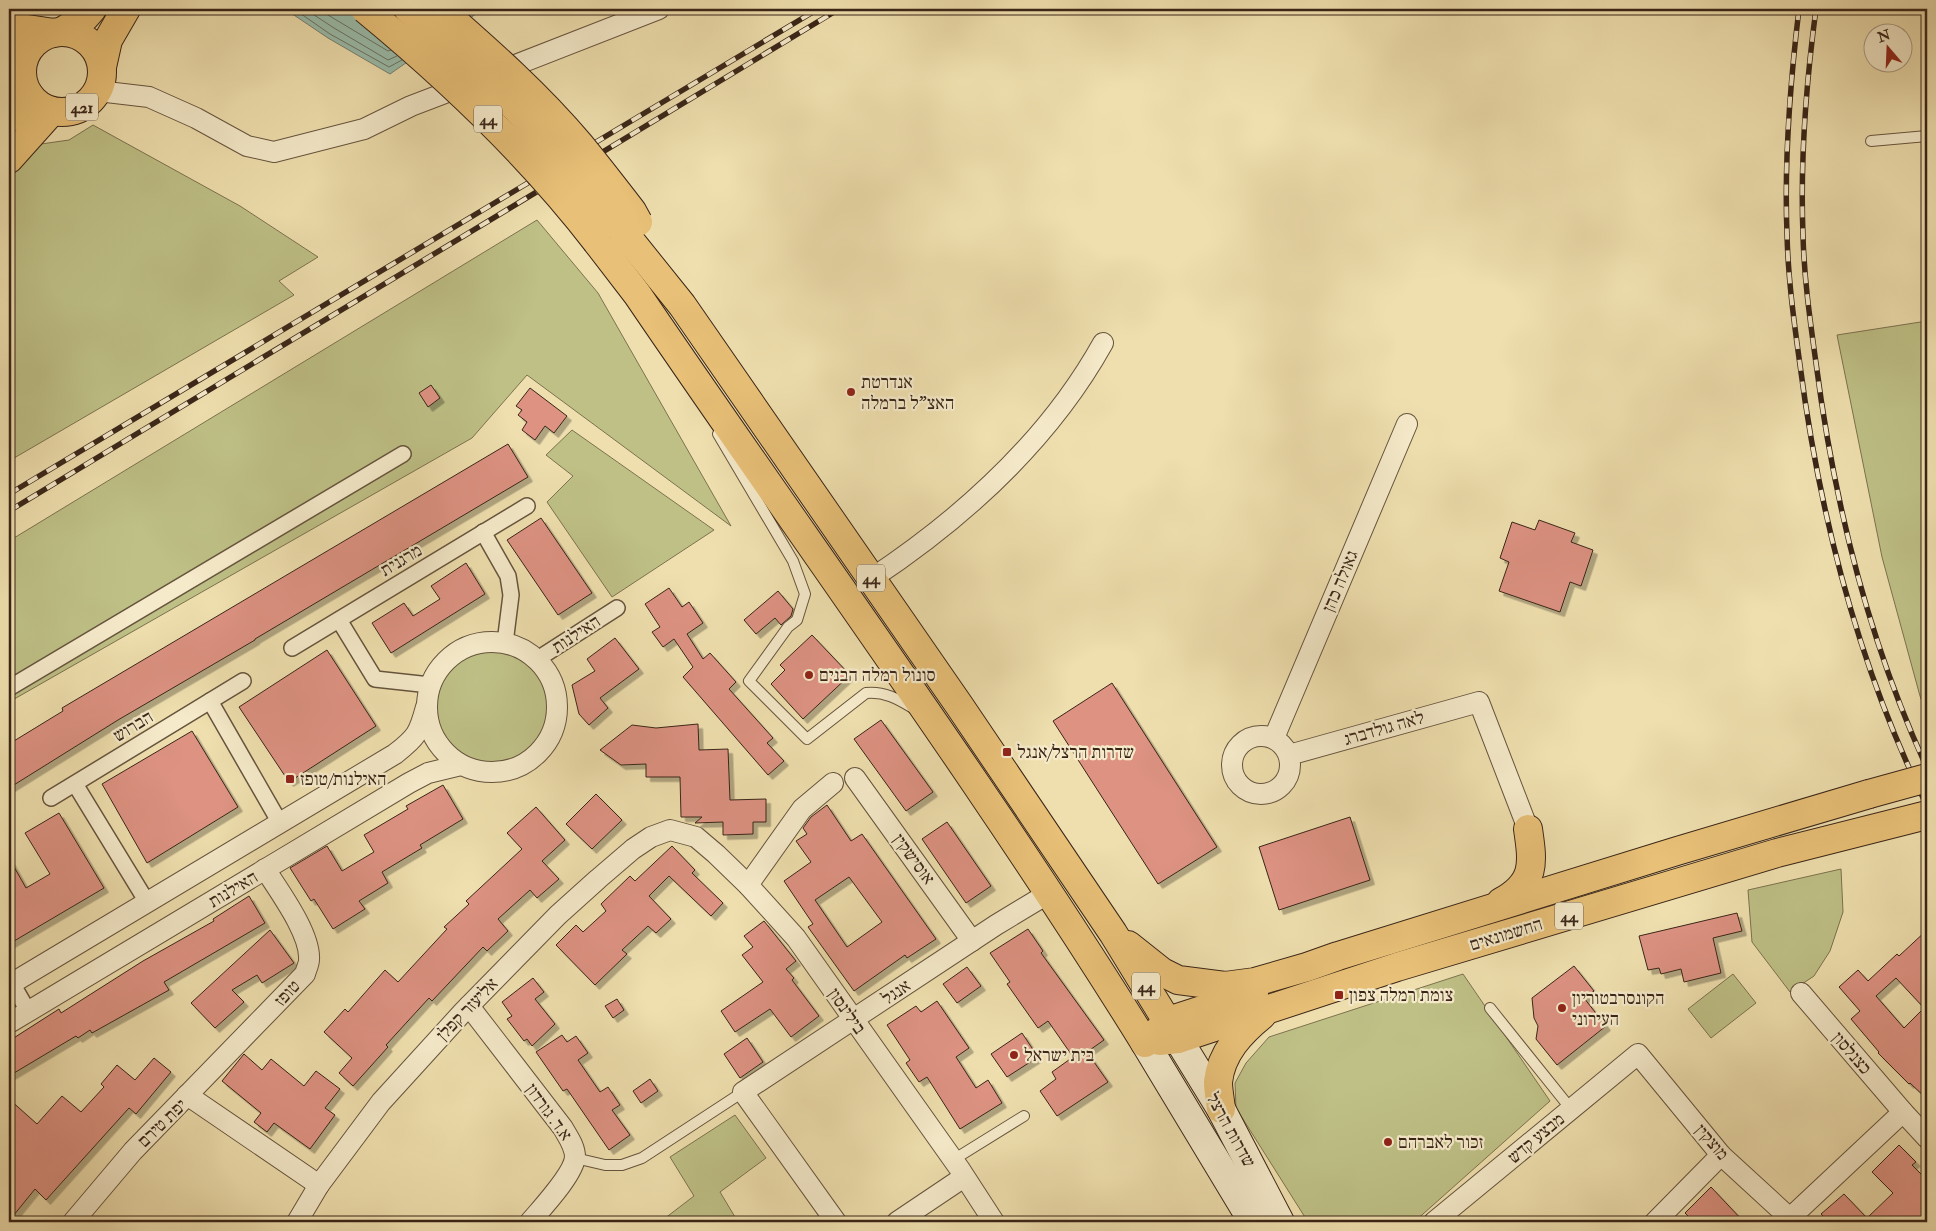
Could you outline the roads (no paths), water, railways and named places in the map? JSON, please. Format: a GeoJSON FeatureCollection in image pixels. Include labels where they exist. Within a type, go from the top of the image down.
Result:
{"type":"FeatureCollection","features":[{"type":"Feature","properties":{"kind":"main road"},"geometry":{"type":"LineString","coordinates":[[9,24],[20,28],[58,33],[85,17],[92,9]]}},
{"type":"Feature","properties":{"kind":"main road"},"geometry":{"type":"LineString","coordinates":[[100,79],[108,40],[126,9]]}},
{"type":"Feature","properties":{"kind":"main road","name":"44"},"geometry":{"type":"LineString","coordinates":[[365,9],[420,53],[465,96],[552,186],[637,294],[688,370],[932,718],[1146,1043]]}},
{"type":"Feature","properties":{"kind":"main road","name":"44"},"geometry":{"type":"LineString","coordinates":[[408,9],[516,108],[569,167],[630,226],[667,267],[682,305],[959,705],[1113,933],[1173,1030]]}},
{"type":"Feature","properties":{"kind":"main road"},"geometry":{"type":"LineString","coordinates":[[440,9],[504,66],[580,144],[632,212],[630,226]]}},
{"type":"Feature","properties":{"kind":"main road"},"geometry":{"type":"LineString","coordinates":[[9,118],[25,57],[32,45],[42,37],[67,32],[80,36],[91,44],[99,55],[100,79]]}},
{"type":"Feature","properties":{"kind":"main road","name":"421"},"geometry":{"type":"LineString","coordinates":[[20,71],[43,108],[52,111],[66,112],[79,109],[90,101],[100,79]]}},
{"type":"Feature","properties":{"kind":"main road","name":"421"},"geometry":{"type":"LineString","coordinates":[[9,159],[52,111]]}},
{"type":"Feature","properties":{"kind":"main road","name":"החשמונאים"},"geometry":{"type":"LineString","coordinates":[[1307,967],[1607,873],[1927,778]]}},
{"type":"Feature","properties":{"kind":"main road","name":"החשמונאים"},"geometry":{"type":"LineString","coordinates":[[1146,1043],[1173,1030],[1273,1007],[1397,967],[1768,856],[1927,815]]}},
{"type":"Feature","properties":{"kind":"main road"},"geometry":{"type":"LineString","coordinates":[[1528,829],[1545,860],[1555,868],[1568,874],[1576,875],[1607,873]]}},
{"type":"Feature","properties":{"kind":"main road"},"geometry":{"type":"LineString","coordinates":[[1471,915],[1510,898],[1527,880],[1532,858],[1528,829]]}},
{"type":"Feature","properties":{"kind":"main road","name":"44"},"geometry":{"type":"LineString","coordinates":[[1113,933],[1162,972],[1178,980],[1225,986],[1255,982],[1307,967]]}},
{"type":"Feature","properties":{"kind":"main road"},"geometry":{"type":"LineString","coordinates":[[1173,1030],[1260,991],[1307,967]]}},
{"type":"Feature","properties":{"kind":"main road","name":"44"},"geometry":{"type":"LineString","coordinates":[[1220,1109],[1218,1082],[1223,1061],[1232,1044],[1249,1026],[1273,1007]]}},
{"type":"Feature","properties":{"kind":"main road","name":"שדרות הרצל"},"geometry":{"type":"LineString","coordinates":[[1173,1030],[1220,1109],[1280,1222]]}},
{"type":"Feature","properties":{"kind":"main road","name":"שדרות הרצל"},"geometry":{"type":"LineString","coordinates":[[1146,1043],[1253,1222]]}},
{"type":"Feature","properties":{"kind":"street"},"geometry":{"type":"LineString","coordinates":[[100,79],[149,97],[196,118],[247,146],[274,152],[364,129],[411,106],[659,9]]}},
{"type":"Feature","properties":{"kind":"street"},"geometry":{"type":"LineString","coordinates":[[871,579],[931,536],[980,494],[1003,471],[1068,400],[1086,374],[1103,343]]}},
{"type":"Feature","properties":{"kind":"street","name":"גאולה כהן"},"geometry":{"type":"LineString","coordinates":[[1274,738],[1407,424]]}},
{"type":"Feature","properties":{"kind":"street"},"geometry":{"type":"LineString","coordinates":[[9,688],[403,454]]}},
{"type":"Feature","properties":{"kind":"street","name":"מרגנית"},"geometry":{"type":"LineString","coordinates":[[292,648],[527,506]]}},
{"type":"Feature","properties":{"kind":"street"},"geometry":{"type":"LineString","coordinates":[[483,532],[508,576],[510,595],[505,643]]}},
{"type":"Feature","properties":{"kind":"street","name":"האילנות"},"geometry":{"type":"LineString","coordinates":[[536,660],[617,608]]}},
{"type":"Feature","properties":{"kind":"street"},"geometry":{"type":"LineString","coordinates":[[339,620],[376,679],[430,685]]}},
{"type":"Feature","properties":{"kind":"street"},"geometry":{"type":"LineString","coordinates":[[482,642],[505,643],[526,651],[536,660],[543,666],[554,686],[557,706],[553,729],[542,748],[525,763],[506,770],[483,772],[461,765],[443,751],[430,730],[426,707],[430,685],[441,666],[458,651],[482,642]]}},
{"type":"Feature","properties":{"kind":"street","name":"הברוש"},"geometry":{"type":"LineString","coordinates":[[51,798],[243,681]]}},
{"type":"Feature","properties":{"kind":"street"},"geometry":{"type":"LineString","coordinates":[[210,701],[280,823]]}},
{"type":"Feature","properties":{"kind":"street","name":"לאה גולדברג"},"geometry":{"type":"LineString","coordinates":[[1290,755],[1479,702],[1528,829]]}},
{"type":"Feature","properties":{"kind":"street","name":"האילנות"},"geometry":{"type":"LineString","coordinates":[[10,982],[395,754],[410,743],[419,733],[426,707]]}},
{"type":"Feature","properties":{"kind":"street"},"geometry":{"type":"LineString","coordinates":[[1261,735],[1274,738],[1282,743],[1290,755],[1290,773],[1283,785],[1266,794],[1257,794],[1241,786],[1234,774],[1233,756],[1237,748],[1252,736],[1261,735]]}},
{"type":"Feature","properties":{"kind":"street","name":"האילנות"},"geometry":{"type":"LineString","coordinates":[[9,1023],[428,773],[461,765]]}},
{"type":"Feature","properties":{"kind":"street","name":"אוסישקין"},"geometry":{"type":"LineString","coordinates":[[856,778],[972,941]]}},
{"type":"Feature","properties":{"kind":"street"},"geometry":{"type":"LineString","coordinates":[[748,885],[802,809],[833,783]]}},
{"type":"Feature","properties":{"kind":"street"},"geometry":{"type":"LineString","coordinates":[[75,784],[147,902]]}},
{"type":"Feature","properties":{"kind":"street","name":"בילינסון"},"geometry":{"type":"LineString","coordinates":[[670,830],[696,837],[748,885],[796,938],[953,1160],[994,1222]]}},
{"type":"Feature","properties":{"kind":"street","name":"אליעזר קפלן"},"geometry":{"type":"LineString","coordinates":[[297,1222],[319,1185],[381,1102],[469,1006],[558,915],[598,879],[633,849],[651,837],[670,830]]}},
{"type":"Feature","properties":{"kind":"street","name":"טופז"},"geometry":{"type":"LineString","coordinates":[[187,1095],[305,974],[310,960],[308,944],[301,928],[266,869]]}},
{"type":"Feature","properties":{"kind":"street","name":"אנגל"},"geometry":{"type":"LineString","coordinates":[[743,1092],[972,941],[1049,893]]}},
{"type":"Feature","properties":{"kind":"street"},"geometry":{"type":"LineString","coordinates":[[10,982],[28,1011]]}},
{"type":"Feature","properties":{"kind":"street","name":"כצנלסון"},"geometry":{"type":"LineString","coordinates":[[1801,993],[1927,1138]]}},
{"type":"Feature","properties":{"kind":"street","name":"א.ד. גורדון"},"geometry":{"type":"LineString","coordinates":[[469,1006],[563,1128],[573,1146],[575,1158],[569,1173],[530,1222]]}},
{"type":"Feature","properties":{"kind":"street","name":"מבצע קדש"},"geometry":{"type":"LineString","coordinates":[[1434,1222],[1638,1054]]}},
{"type":"Feature","properties":{"kind":"street","name":"מוצקין"},"geometry":{"type":"LineString","coordinates":[[1638,1054],[1721,1155],[1792,1220]]}},
{"type":"Feature","properties":{"kind":"street"},"geometry":{"type":"LineString","coordinates":[[743,1092],[836,1222]]}},
{"type":"Feature","properties":{"kind":"street","name":"יפת טירם"},"geometry":{"type":"LineString","coordinates":[[73,1222],[134,1151],[187,1095],[319,1185]]}},
{"type":"Feature","properties":{"kind":"street"},"geometry":{"type":"LineString","coordinates":[[1792,1220],[1903,1112]]}},
{"type":"Feature","properties":{"kind":"street"},"geometry":{"type":"LineString","coordinates":[[1655,1222],[1721,1155]]}},
{"type":"Feature","properties":{"kind":"street"},"geometry":{"type":"LineString","coordinates":[[898,1222],[964,1177]]}},
{"type":"Feature","properties":{"kind":"lane"},"geometry":{"type":"LineString","coordinates":[[1871,141],[1927,136]]}},
{"type":"Feature","properties":{"kind":"lane"},"geometry":{"type":"LineString","coordinates":[[688,370],[722,441],[793,561],[805,594],[797,620],[788,627],[749,682],[807,739],[866,693],[887,694],[932,718]]}},
{"type":"Feature","properties":{"kind":"lane"},"geometry":{"type":"LineString","coordinates":[[1490,1008],[1571,1109]]}},
{"type":"Feature","properties":{"kind":"lane","name":"אנגל"},"geometry":{"type":"LineString","coordinates":[[575,1158],[605,1165],[622,1165],[642,1158],[743,1092]]}},
{"type":"Feature","properties":{"kind":"lane"},"geometry":{"type":"LineString","coordinates":[[953,1160],[1024,1116]]}},
{"type":"Feature","properties":{"kind":"water"},"geometry":{"type":"Polygon","coordinates":[[[285,9],[483,9],[390,74],[328,38],[285,9]]]}},
{"type":"Feature","properties":{"kind":"railway"},"geometry":{"type":"LineString","coordinates":[[9,494],[818,9]]}},
{"type":"Feature","properties":{"kind":"railway"},"geometry":{"type":"LineString","coordinates":[[9,511],[839,9]]}},
{"type":"Feature","properties":{"kind":"railway"},"geometry":{"type":"LineString","coordinates":[[1799,9],[1788,122],[1786,206],[1792,300],[1808,422],[1831,535],[1862,646],[1881,700],[1927,806]]}},
{"type":"Feature","properties":{"kind":"railway"},"geometry":{"type":"LineString","coordinates":[[1816,9],[1809,65],[1802,207],[1806,283],[1824,415],[1843,518],[1856,570],[1887,670],[1927,768]]}},
{"type":"Feature","properties":{"kind":"place","name":"אנדרטת האצ\"ל ברמלה"},"geometry":{"type":"Point","coordinates":[851,392]}},
{"type":"Feature","properties":{"kind":"place","name":"סונול רמלה הבנים"},"geometry":{"type":"Point","coordinates":[809,675]}},
{"type":"Feature","properties":{"kind":"place","name":"שדרות הרצל/אנגל"},"geometry":{"type":"Point","coordinates":[1007,752]}},
{"type":"Feature","properties":{"kind":"place","name":"האילנות/טופז"},"geometry":{"type":"Point","coordinates":[290,779]}},
{"type":"Feature","properties":{"kind":"place","name":"צומת רמלה צפון"},"geometry":{"type":"Point","coordinates":[1339,995]}},
{"type":"Feature","properties":{"kind":"place","name":"הקונסרבטוריון העירוני"},"geometry":{"type":"Point","coordinates":[1562,1008]}},
{"type":"Feature","properties":{"kind":"place","name":"בית ישראל"},"geometry":{"type":"Point","coordinates":[1014,1055]}},
{"type":"Feature","properties":{"kind":"place","name":"זכור לאברהם"},"geometry":{"type":"Point","coordinates":[1388,1142]}}]}
